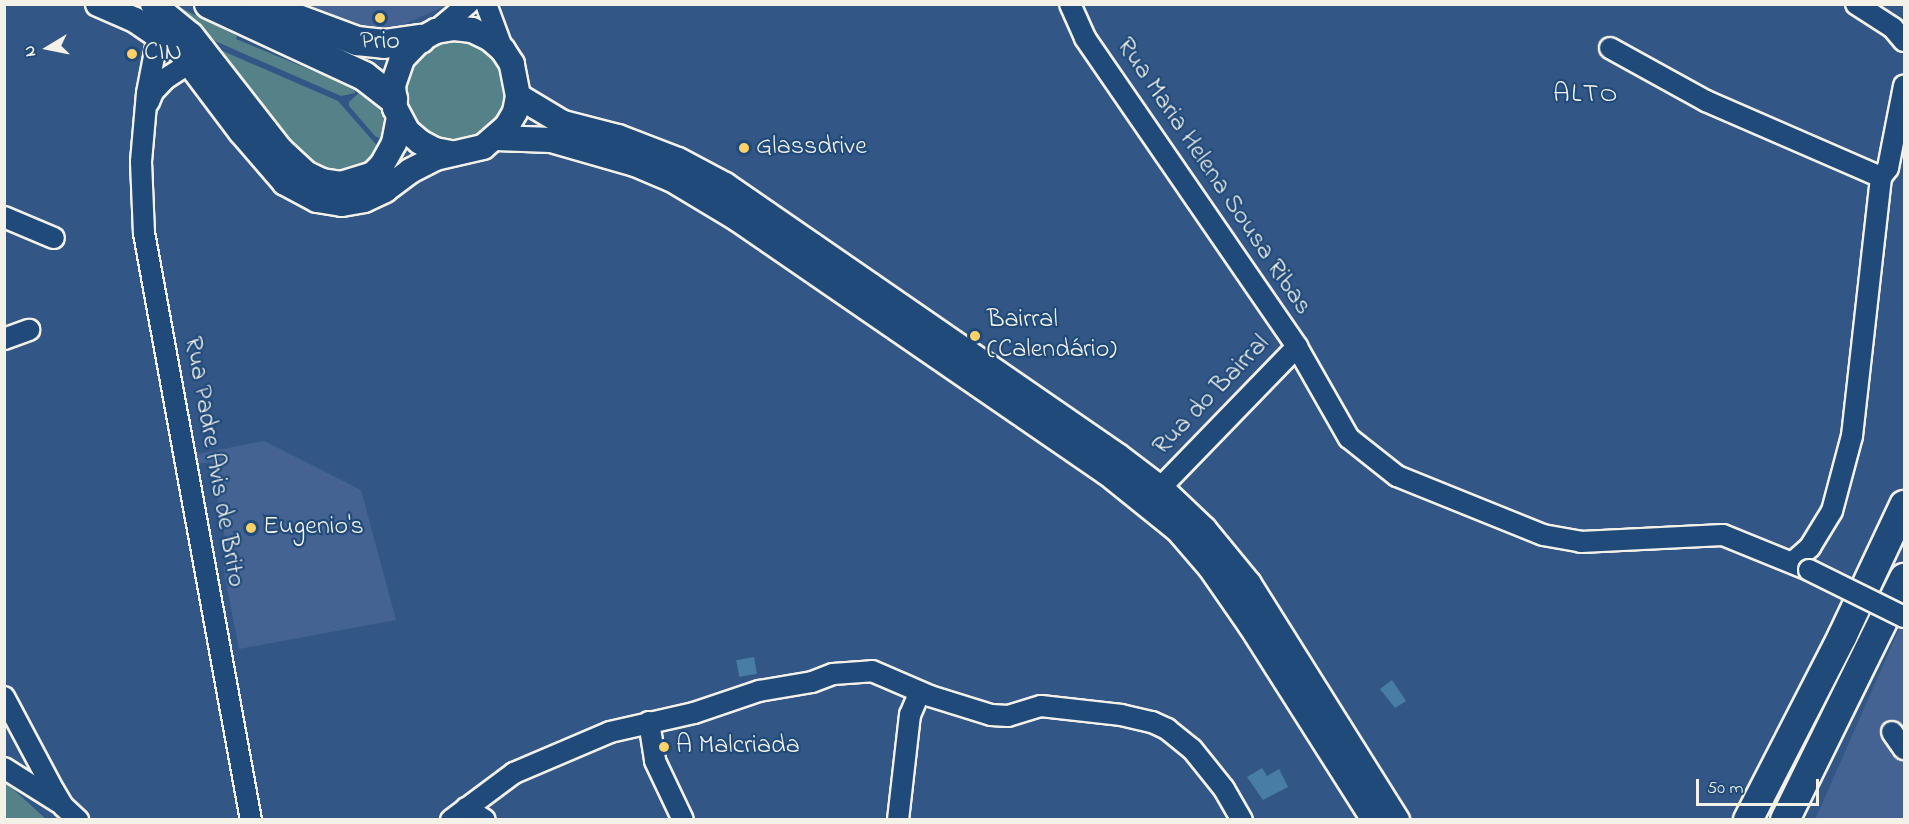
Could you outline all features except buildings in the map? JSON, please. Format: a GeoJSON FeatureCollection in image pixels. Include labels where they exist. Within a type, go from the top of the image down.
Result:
{"type":"FeatureCollection","features":[{"type":"Feature","properties":{"kind":"highway"},"geometry":{"type":"LineString","coordinates":[[208,4],[364,76],[396,108]]}},
{"type":"Feature","properties":{"kind":"highway"},"geometry":{"type":"LineString","coordinates":[[258,4],[357,41],[384,44],[428,35]]}},
{"type":"Feature","properties":{"kind":"highway"},"geometry":{"type":"LineString","coordinates":[[1748,819],[1842,637],[1905,505]]}},
{"type":"Feature","properties":{"kind":"highway"},"geometry":{"type":"LineString","coordinates":[[1785,819],[1905,578]]}},
{"type":"Feature","properties":{"kind":"main road"},"geometry":{"type":"LineString","coordinates":[[98,4],[135,20],[158,36],[187,49],[281,150],[308,174],[322,181],[341,184],[373,174],[382,165],[394,143],[395,78],[402,58],[428,35],[454,28],[472,30],[489,38],[503,50],[512,64],[518,96],[515,112],[507,126],[496,138],[475,150],[451,153],[422,164],[385,190],[364,200],[342,204],[317,200],[285,183],[270,168],[187,49],[153,4]]}},
{"type":"Feature","properties":{"kind":"main road"},"geometry":{"type":"LineString","coordinates":[[518,96],[563,123],[618,138],[678,160],[725,185],[1118,456],[1164,491],[1204,529],[1249,584],[1397,819]]}},
{"type":"Feature","properties":{"kind":"main road"},"geometry":{"type":"LineString","coordinates":[[396,108],[420,142],[435,150],[451,153]]}},
{"type":"Feature","properties":{"kind":"main road"},"geometry":{"type":"LineString","coordinates":[[496,138],[551,140],[635,164],[681,185],[746,225],[1106,471],[1178,530],[1210,567],[1251,626],[1371,818]]}},
{"type":"Feature","properties":{"kind":"street"},"geometry":{"type":"LineString","coordinates":[[428,35],[468,4]]}},
{"type":"Feature","properties":{"kind":"street"},"geometry":{"type":"LineString","coordinates":[[486,4],[503,50]]}},
{"type":"Feature","properties":{"kind":"street","name":"Rua Maria Helena Sousa Ribas"},"geometry":{"type":"LineString","coordinates":[[1070,4],[1085,38],[1297,347],[1349,438],[1397,476],[1543,535],[1581,543],[1724,535],[1801,566],[1905,617]]}},
{"type":"Feature","properties":{"kind":"street"},"geometry":{"type":"LineString","coordinates":[[1856,4],[1893,28],[1905,41]]}},
{"type":"Feature","properties":{"kind":"street","name":"Rua Padre Avis de Brito"},"geometry":{"type":"LineString","coordinates":[[158,36],[145,112],[140,178],[146,242],[251,819]]}},
{"type":"Feature","properties":{"kind":"street"},"geometry":{"type":"LineString","coordinates":[[1610,48],[1706,101],[1881,177]]}},
{"type":"Feature","properties":{"kind":"street","name":"Rua Padre Avis de Brito"},"geometry":{"type":"LineString","coordinates":[[145,112],[153,92],[187,49]]}},
{"type":"Feature","properties":{"kind":"street"},"geometry":{"type":"LineString","coordinates":[[1801,566],[1832,511],[1852,436],[1881,177],[1888,168],[1905,86]]}},
{"type":"Feature","properties":{"kind":"street"},"geometry":{"type":"LineString","coordinates":[[4,217],[54,238]]}},
{"type":"Feature","properties":{"kind":"street"},"geometry":{"type":"LineString","coordinates":[[4,339],[29,330]]}},
{"type":"Feature","properties":{"kind":"street","name":"Rua do Bairral"},"geometry":{"type":"LineString","coordinates":[[1165,483],[1297,347]]}},
{"type":"Feature","properties":{"kind":"street"},"geometry":{"type":"LineString","coordinates":[[459,814],[514,773],[610,732],[694,713],[759,691],[786,688],[833,674],[853,671],[883,674],[920,692],[991,715],[1008,716],[1041,706],[1121,715],[1152,722],[1167,729],[1192,749],[1224,789],[1242,819]]}},
{"type":"Feature","properties":{"kind":"street"},"geometry":{"type":"LineString","coordinates":[[898,819],[910,715],[920,692]]}},
{"type":"Feature","properties":{"kind":"street"},"geometry":{"type":"LineString","coordinates":[[4,697],[63,806]]}},
{"type":"Feature","properties":{"kind":"street"},"geometry":{"type":"LineString","coordinates":[[649,722],[655,761],[683,819]]}},
{"type":"Feature","properties":{"kind":"street"},"geometry":{"type":"LineString","coordinates":[[1892,732],[1905,749]]}},
{"type":"Feature","properties":{"kind":"street"},"geometry":{"type":"LineString","coordinates":[[8,771],[25,763],[31,744]]}},
{"type":"Feature","properties":{"kind":"street"},"geometry":{"type":"LineString","coordinates":[[8,771],[63,806],[78,819]]}},
{"type":"Feature","properties":{"kind":"street"},"geometry":{"type":"LineString","coordinates":[[459,814],[485,819]]}},
{"type":"Feature","properties":{"kind":"shaded area","name":"Prio"},"geometry":{"type":"Polygon","coordinates":[[[448,4],[402,25],[378,28],[347,22],[308,5],[448,4]]]}},
{"type":"Feature","properties":{"kind":"shaded area"},"geometry":{"type":"Polygon","coordinates":[[[264,441],[361,490],[396,620],[239,649],[223,567],[230,565],[211,462],[195,464],[193,455],[264,441]]]}},
{"type":"Feature","properties":{"kind":"shaded area"},"geometry":{"type":"Polygon","coordinates":[[[1900,627],[1904,629],[1904,819],[1815,820],[1900,627]]]}},
{"type":"Feature","properties":{"kind":"shaded area"},"geometry":{"type":"Polygon","coordinates":[[[754,657],[757,674],[739,677],[736,660],[754,657]]]}},
{"type":"Feature","properties":{"kind":"shaded area"},"geometry":{"type":"Polygon","coordinates":[[[1392,680],[1406,701],[1395,708],[1380,689],[1392,680]]]}},
{"type":"Feature","properties":{"kind":"shaded area"},"geometry":{"type":"Polygon","coordinates":[[[1262,768],[1267,776],[1279,769],[1288,787],[1263,800],[1247,777],[1262,768]]]}},
{"type":"Feature","properties":{"kind":"green space"},"geometry":{"type":"Polygon","coordinates":[[[167,5],[175,5],[237,36],[236,39],[354,88],[355,93],[341,96],[215,41],[167,5]]]}},
{"type":"Feature","properties":{"kind":"green space"},"geometry":{"type":"Polygon","coordinates":[[[455,40],[475,44],[491,55],[502,71],[506,91],[502,111],[491,127],[475,138],[455,142],[435,138],[419,127],[408,111],[404,91],[408,71],[419,55],[435,44],[455,40]]]}},
{"type":"Feature","properties":{"kind":"green space"},"geometry":{"type":"Polygon","coordinates":[[[216,48],[338,101],[380,149],[367,166],[349,173],[328,172],[308,162],[216,48]]]}},
{"type":"Feature","properties":{"kind":"green space"},"geometry":{"type":"Polygon","coordinates":[[[361,91],[380,104],[385,124],[383,140],[375,136],[349,106],[349,102],[361,91]]]}},
{"type":"Feature","properties":{"kind":"green space"},"geometry":{"type":"Polygon","coordinates":[[[5,782],[24,799],[46,819],[5,819],[5,782]]]}},
{"type":"Feature","properties":{"kind":"place","name":"Prio"},"geometry":{"type":"Point","coordinates":[380,18]}},
{"type":"Feature","properties":{"kind":"place","name":"CIN"},"geometry":{"type":"Point","coordinates":[132,54]}},
{"type":"Feature","properties":{"kind":"place","name":"Glassdrive"},"geometry":{"type":"Point","coordinates":[744,148]}},
{"type":"Feature","properties":{"kind":"place","name":"Bairral (Calendário)"},"geometry":{"type":"Point","coordinates":[975,336]}},
{"type":"Feature","properties":{"kind":"place","name":"Eugenio's"},"geometry":{"type":"Point","coordinates":[251,528]}},
{"type":"Feature","properties":{"kind":"place","name":"A Malcriada"},"geometry":{"type":"Point","coordinates":[664,747]}},
{"type":"Feature","properties":{"kind":"district","name":"ALTO"},"geometry":{"type":"Point","coordinates":[1586,95]}}]}
